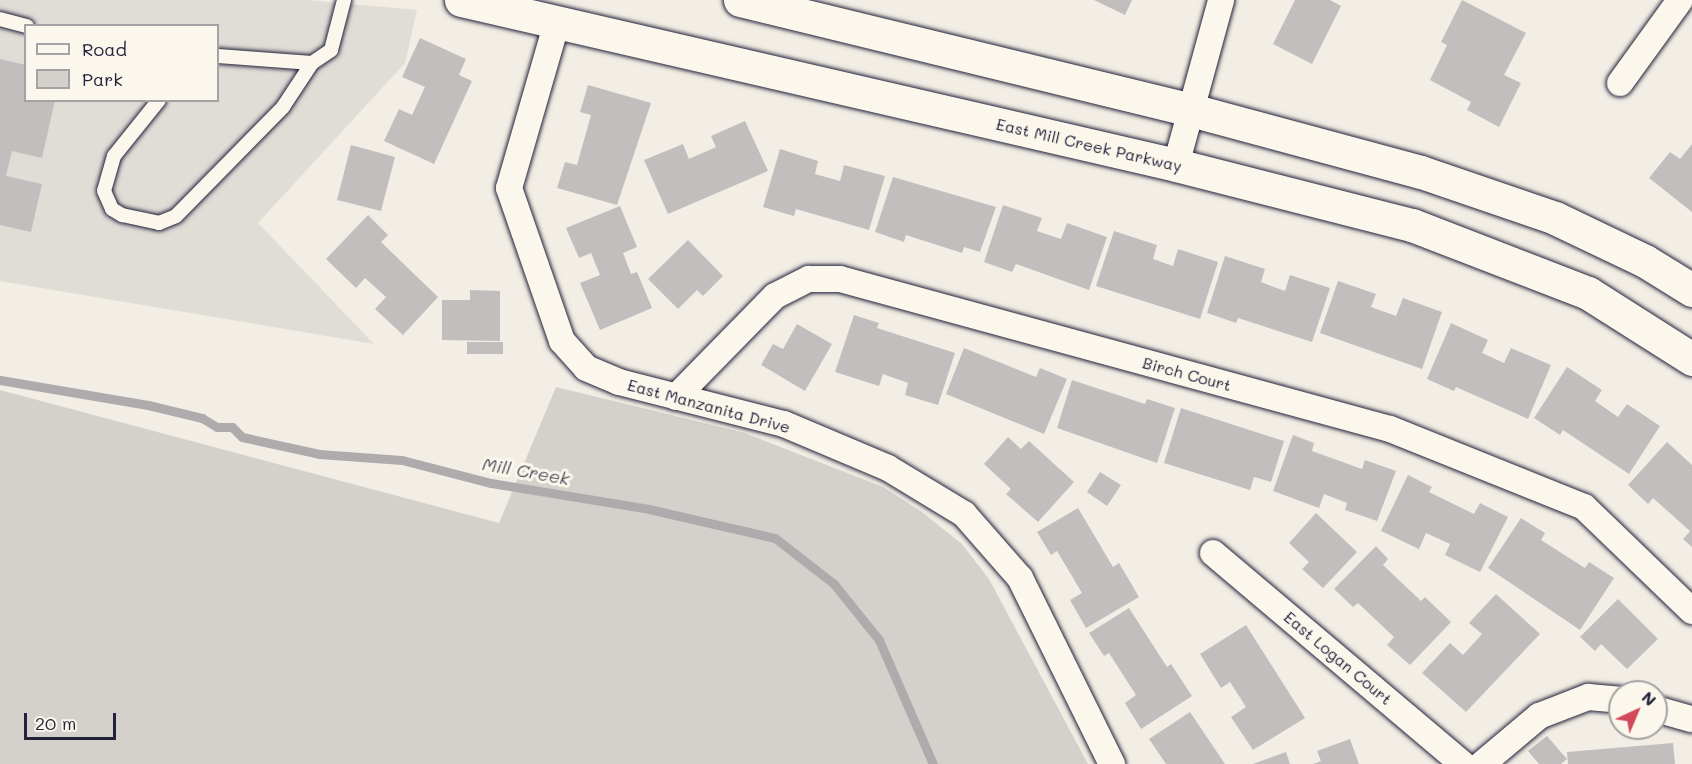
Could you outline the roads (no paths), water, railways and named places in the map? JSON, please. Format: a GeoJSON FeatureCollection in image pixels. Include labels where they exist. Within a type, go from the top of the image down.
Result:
{"type":"FeatureCollection","features":[{"type":"Feature","properties":{"kind":"street","name":"East Mill Creek Parkway"},"geometry":{"type":"LineString","coordinates":[[461,0],[1176,165],[1412,225],[1502,257],[1588,293],[1692,359]]}},
{"type":"Feature","properties":{"kind":"street"},"geometry":{"type":"LineString","coordinates":[[740,0],[1191,110],[1421,172],[1555,218],[1645,261],[1692,290]]}},
{"type":"Feature","properties":{"kind":"street"},"geometry":{"type":"LineString","coordinates":[[1176,165],[1221,0]]}},
{"type":"Feature","properties":{"kind":"street"},"geometry":{"type":"LineString","coordinates":[[1620,83],[1680,0]]}},
{"type":"Feature","properties":{"kind":"street","name":"East Manzanita Drive"},"geometry":{"type":"LineString","coordinates":[[557,22],[509,188],[562,341],[586,368],[620,382],[784,424],[888,468],[964,514],[1020,578],[1112,764]]}},
{"type":"Feature","properties":{"kind":"street","name":"Birch Court"},"geometry":{"type":"LineString","coordinates":[[676,397],[775,296],[809,279],[840,279],[1401,434],[1584,507],[1692,611]]}},
{"type":"Feature","properties":{"kind":"street","name":"East Logan Court"},"geometry":{"type":"LineString","coordinates":[[1213,553],[1463,764]]}},
{"type":"Feature","properties":{"kind":"street"},"geometry":{"type":"LineString","coordinates":[[1482,764],[1539,716],[1588,697],[1608,699]]}},
{"type":"Feature","properties":{"kind":"street"},"geometry":{"type":"LineString","coordinates":[[1668,712],[1692,719]]}},
{"type":"Feature","properties":{"kind":"lane"},"geometry":{"type":"LineString","coordinates":[[157,102],[126,136],[114,156],[104,191],[112,209],[122,215],[159,223],[176,216],[283,106],[312,63],[330,50],[344,0]]}},
{"type":"Feature","properties":{"kind":"lane"},"geometry":{"type":"LineString","coordinates":[[0,19],[24,25]]}},
{"type":"Feature","properties":{"kind":"lane"},"geometry":{"type":"LineString","coordinates":[[219,56],[312,63]]}},
{"type":"Feature","properties":{"kind":"waterway","name":"Mill Creek"},"geometry":{"type":"LineString","coordinates":[[0,380],[148,405],[202,418],[217,427],[232,427],[242,437],[319,454],[402,460],[491,483],[649,509],[775,538],[834,584],[879,640],[933,764]]}}]}
